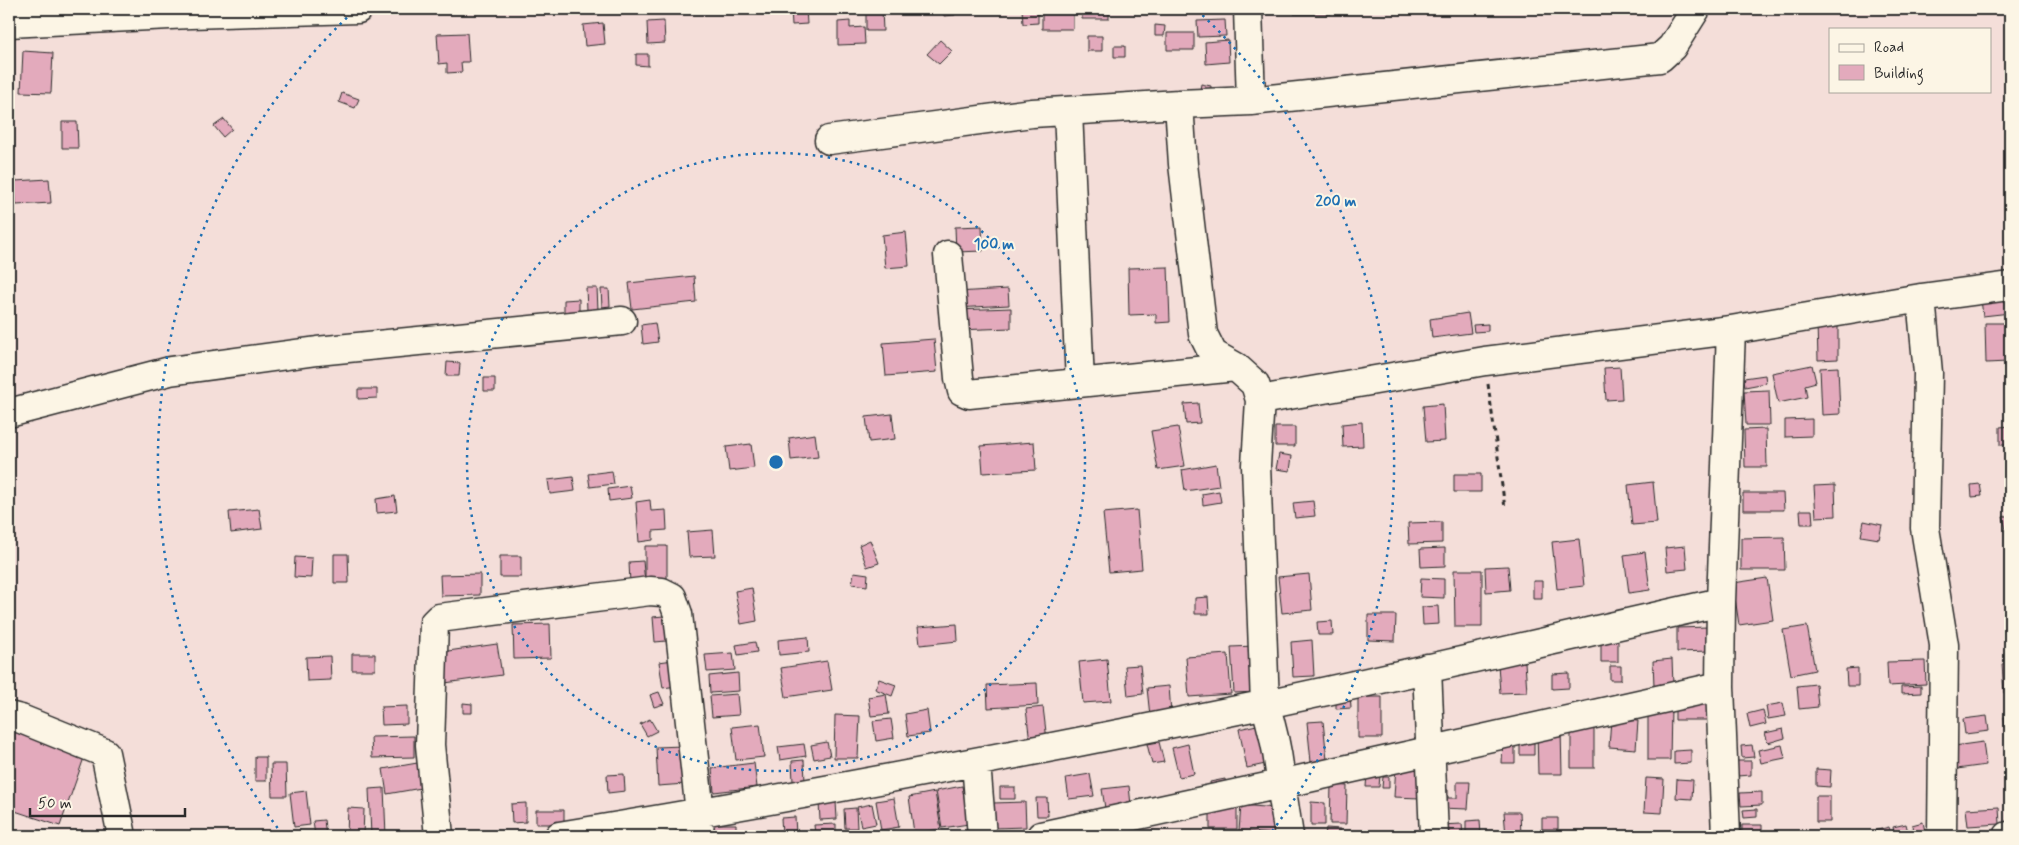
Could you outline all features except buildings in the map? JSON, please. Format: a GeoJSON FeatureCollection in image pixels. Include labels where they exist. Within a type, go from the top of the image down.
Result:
{"type":"FeatureCollection","features":[{"type":"Feature","properties":{"kind":"street"},"geometry":{"type":"LineString","coordinates":[[9,23],[190,14],[358,9]]}},
{"type":"Feature","properties":{"kind":"street"},"geometry":{"type":"LineString","coordinates":[[1248,9],[1251,101]]}},
{"type":"Feature","properties":{"kind":"street"},"geometry":{"type":"LineString","coordinates":[[829,140],[1032,113],[1251,101],[1660,58],[1672,47],[1696,9]]}},
{"type":"Feature","properties":{"kind":"street"},"geometry":{"type":"LineString","coordinates":[[1179,104],[1183,164],[1203,334],[1213,354],[1236,368],[1255,384],[1260,400],[1256,465],[1265,704],[1273,730],[1289,836]]}},
{"type":"Feature","properties":{"kind":"street"},"geometry":{"type":"LineString","coordinates":[[1068,111],[1080,383]]}},
{"type":"Feature","properties":{"kind":"street"},"geometry":{"type":"LineString","coordinates":[[948,255],[959,378],[962,391],[969,394],[1236,368]]}},
{"type":"Feature","properties":{"kind":"street"},"geometry":{"type":"LineString","coordinates":[[1260,400],[1485,361],[1731,330],[1921,298],[2010,286]]}},
{"type":"Feature","properties":{"kind":"street"},"geometry":{"type":"LineString","coordinates":[[1921,298],[1928,373],[1925,528],[1944,646],[1942,836]]}},
{"type":"Feature","properties":{"kind":"street"},"geometry":{"type":"LineString","coordinates":[[9,413],[170,370],[317,351],[622,321]]}},
{"type":"Feature","properties":{"kind":"street"},"geometry":{"type":"LineString","coordinates":[[1726,836],[1720,686],[1721,602],[1731,330]]}},
{"type":"Feature","properties":{"kind":"street"},"geometry":{"type":"LineString","coordinates":[[439,836],[430,745],[434,623],[439,618],[650,591],[662,592],[672,597],[678,614],[699,825]]}},
{"type":"Feature","properties":{"kind":"street"},"geometry":{"type":"LineString","coordinates":[[559,836],[699,825],[976,763],[1265,704],[1721,602]]}},
{"type":"Feature","properties":{"kind":"street"},"geometry":{"type":"LineString","coordinates":[[1427,668],[1434,836]]}},
{"type":"Feature","properties":{"kind":"street"},"geometry":{"type":"LineString","coordinates":[[1041,836],[1720,686]]}},
{"type":"Feature","properties":{"kind":"street"},"geometry":{"type":"LineString","coordinates":[[9,716],[21,719],[105,753],[122,836]]}},
{"type":"Feature","properties":{"kind":"street"},"geometry":{"type":"LineString","coordinates":[[976,763],[982,836]]}},
{"type":"Feature","properties":{"kind":"path"},"geometry":{"type":"LineString","coordinates":[[1485,361],[1505,508]]}}]}
